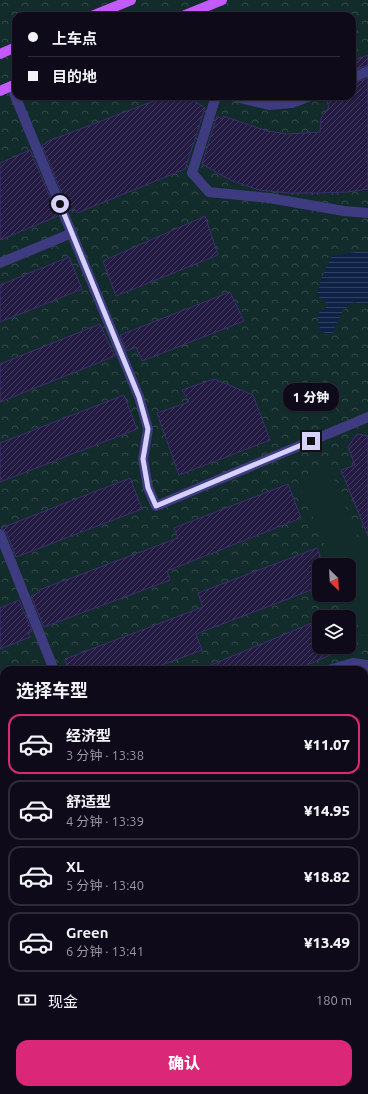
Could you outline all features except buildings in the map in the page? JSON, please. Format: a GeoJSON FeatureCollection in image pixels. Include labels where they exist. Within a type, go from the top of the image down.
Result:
{"type":"FeatureCollection","features":[{"type":"Feature","properties":{"kind":"main road"},"geometry":{"type":"LineString","coordinates":[[102,12],[131,0]]}},
{"type":"Feature","properties":{"kind":"main road"},"geometry":{"type":"LineString","coordinates":[[193,12],[222,0]]}},
{"type":"Feature","properties":{"kind":"main road"},"geometry":{"type":"LineString","coordinates":[[0,54],[12,49]]}},
{"type":"Feature","properties":{"kind":"main road"},"geometry":{"type":"LineString","coordinates":[[0,91],[12,86]]}},
{"type":"Feature","properties":{"kind":"street"},"geometry":{"type":"LineString","coordinates":[[356,76],[368,70]]}},
{"type":"Feature","properties":{"kind":"street"},"geometry":{"type":"LineString","coordinates":[[20,100],[139,397],[148,429],[143,459],[148,488],[156,506],[368,417]]}},
{"type":"Feature","properties":{"kind":"street"},"geometry":{"type":"LineString","coordinates":[[215,100],[192,173],[209,192],[269,198],[344,211],[368,213]]}},
{"type":"Feature","properties":{"kind":"street"},"geometry":{"type":"LineString","coordinates":[[248,100],[269,105],[292,103],[300,100]]}},
{"type":"Feature","properties":{"kind":"street"},"geometry":{"type":"LineString","coordinates":[[0,263],[72,233]]}},
{"type":"Feature","properties":{"kind":"street"},"geometry":{"type":"LineString","coordinates":[[0,534],[52,666]]}},
{"type":"Feature","properties":{"kind":"street"},"geometry":{"type":"LineString","coordinates":[[342,666],[353,663],[368,665]]}},
{"type":"Feature","properties":{"kind":"green space"},"geometry":{"type":"Polygon","coordinates":[[[0,0],[368,0],[368,666],[0,666],[0,0]]]}},
{"type":"Feature","properties":{"kind":"green space"},"geometry":{"type":"Polygon","coordinates":[[[329,466],[359,541],[368,538],[368,635],[363,637],[356,621],[356,610],[351,610],[348,602],[356,602],[356,558],[330,558],[297,479],[329,466]]]}},
{"type":"Feature","properties":{"kind":"water"},"geometry":{"type":"Polygon","coordinates":[[[362,251],[368,252],[368,305],[353,302],[343,310],[332,335],[320,331],[317,314],[329,305],[317,296],[321,279],[332,256],[362,251]]]}},
{"type":"Feature","properties":{"kind":"route"},"geometry":{"type":"LineString","coordinates":[[60,204],[139,397],[148,429],[143,459],[148,488],[156,506],[311,441]]}}]}
